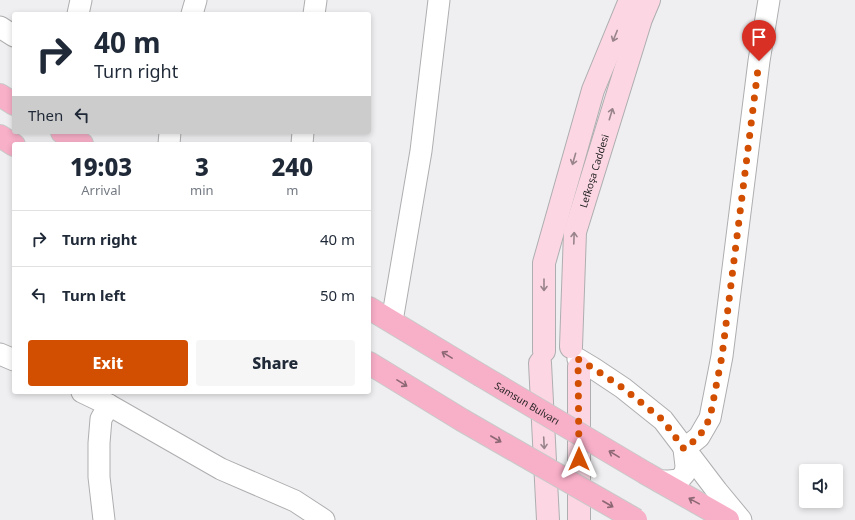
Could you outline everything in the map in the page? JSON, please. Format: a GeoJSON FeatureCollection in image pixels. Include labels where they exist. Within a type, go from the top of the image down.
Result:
{"type":"FeatureCollection","features":[{"type":"Feature","properties":{"kind":"main road"},"geometry":{"type":"LineString","coordinates":[[0,95],[12,103]]}},
{"type":"Feature","properties":{"kind":"main road"},"geometry":{"type":"LineString","coordinates":[[65,134],[79,142]]}},
{"type":"Feature","properties":{"kind":"main road"},"geometry":{"type":"LineString","coordinates":[[0,136],[12,144]]}},
{"type":"Feature","properties":{"kind":"main road","name":"Samsun Bulvarı"},"geometry":{"type":"LineString","coordinates":[[371,309],[480,375],[728,520]]}},
{"type":"Feature","properties":{"kind":"main road"},"geometry":{"type":"LineString","coordinates":[[371,364],[462,420],[636,520]]}},
{"type":"Feature","properties":{"kind":"street"},"geometry":{"type":"LineString","coordinates":[[78,12],[81,0]]}},
{"type":"Feature","properties":{"kind":"street"},"geometry":{"type":"LineString","coordinates":[[193,12],[196,0]]}},
{"type":"Feature","properties":{"kind":"street"},"geometry":{"type":"LineString","coordinates":[[314,12],[316,0]]}},
{"type":"Feature","properties":{"kind":"street"},"geometry":{"type":"LineString","coordinates":[[392,321],[422,151],[439,0]]}},
{"type":"Feature","properties":{"kind":"street"},"geometry":{"type":"LineString","coordinates":[[548,520],[542,357],[544,263],[593,90],[630,0]]}},
{"type":"Feature","properties":{"kind":"street","name":"Lefkoşa Caddesi"},"geometry":{"type":"LineString","coordinates":[[579,520],[574,232],[648,0]]}},
{"type":"Feature","properties":{"kind":"street"},"geometry":{"type":"LineString","coordinates":[[684,449],[699,437],[710,418],[722,356],[759,61],[769,0]]}},
{"type":"Feature","properties":{"kind":"street"},"geometry":{"type":"LineString","coordinates":[[0,27],[12,35]]}},
{"type":"Feature","properties":{"kind":"street"},"geometry":{"type":"LineString","coordinates":[[576,358],[576,374],[572,378],[566,381],[554,381],[544,374],[542,357],[549,347],[562,343],[568,345],[576,358],[623,388],[663,420],[684,449],[741,520]]}},
{"type":"Feature","properties":{"kind":"street"},"geometry":{"type":"LineString","coordinates":[[0,354],[12,359]]}},
{"type":"Feature","properties":{"kind":"street"},"geometry":{"type":"LineString","coordinates":[[86,394],[109,405],[296,511],[324,520]]}},
{"type":"Feature","properties":{"kind":"street"},"geometry":{"type":"LineString","coordinates":[[104,520],[99,477],[99,443],[101,418],[109,405]]}},
{"type":"Feature","properties":{"kind":"street"},"geometry":{"type":"LineString","coordinates":[[653,477],[669,482],[679,480],[685,473],[686,466],[684,449]]}},
{"type":"Feature","properties":{"kind":"route"},"geometry":{"type":"LineString","coordinates":[[579,459],[578,359],[623,388],[663,420],[684,449],[699,437],[710,418],[722,356],[759,61]]}}]}
